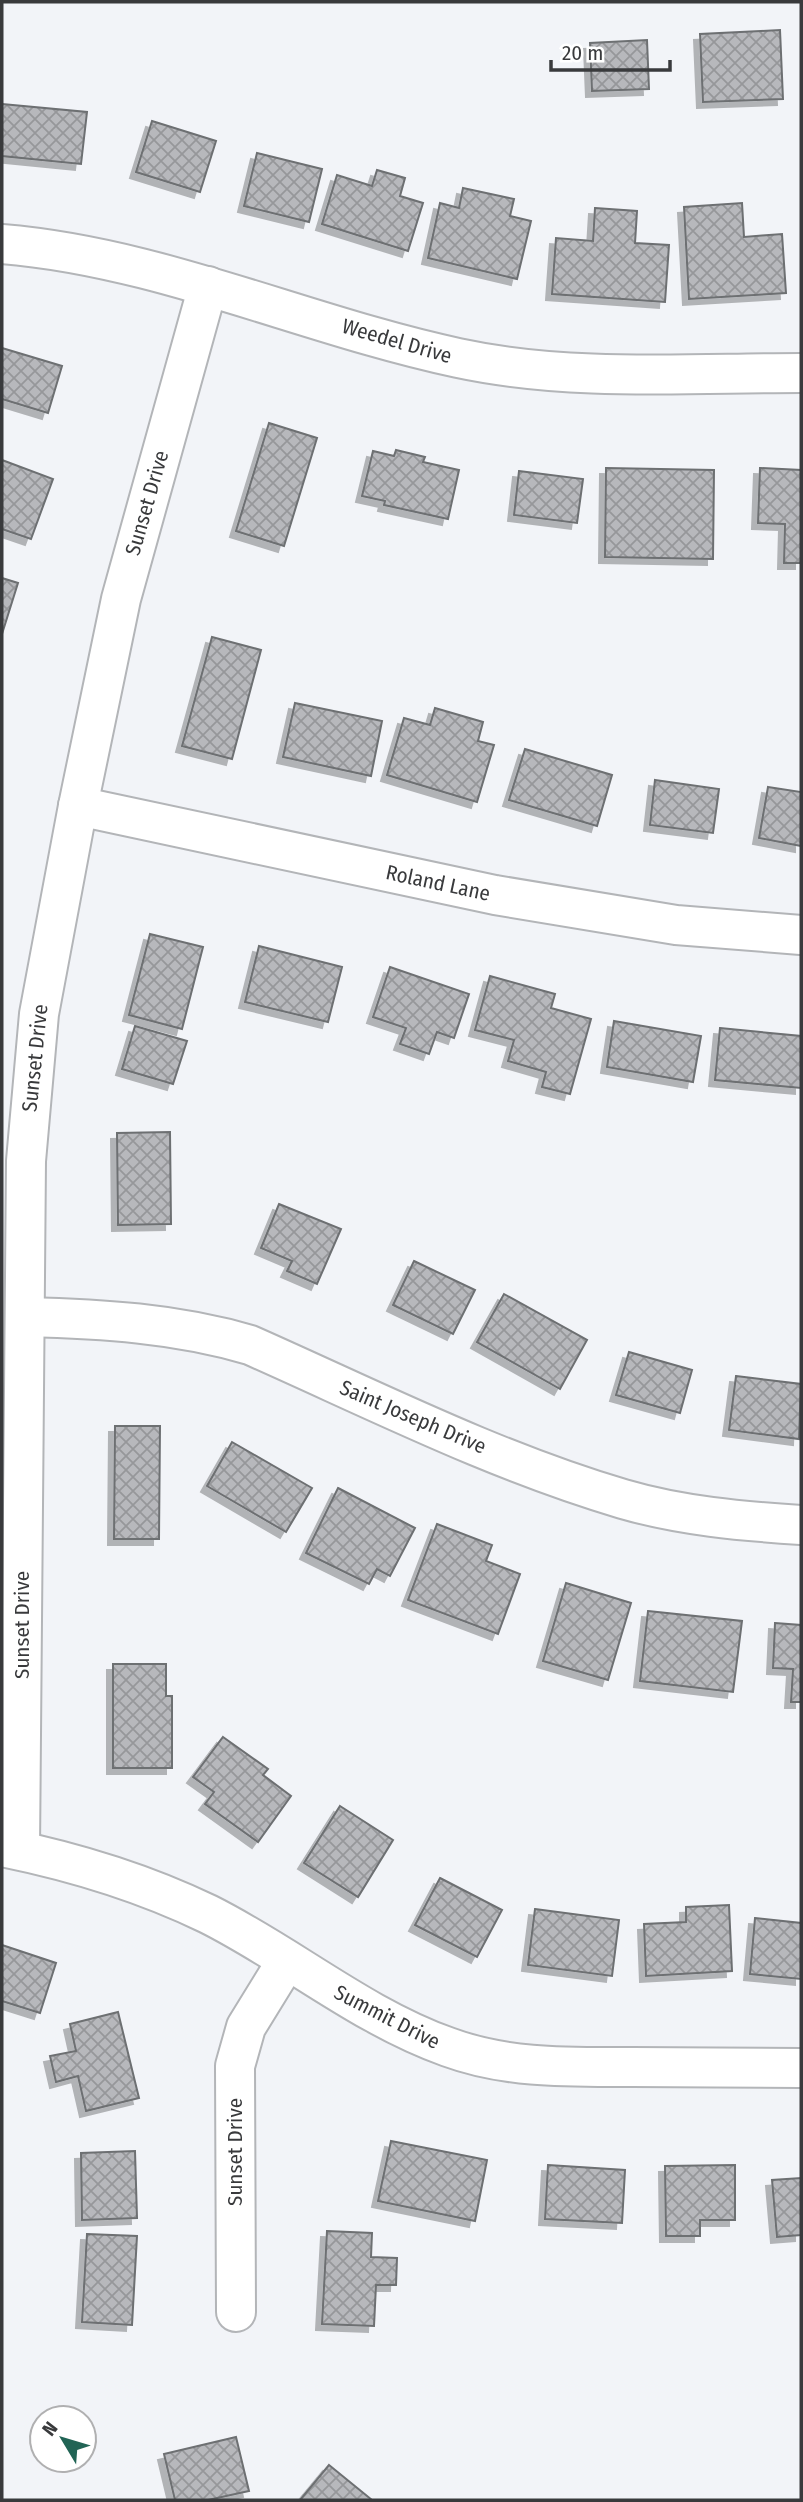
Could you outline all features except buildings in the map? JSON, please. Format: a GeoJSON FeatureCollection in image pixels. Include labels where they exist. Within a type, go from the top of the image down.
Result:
{"type":"FeatureCollection","features":[{"type":"Feature","properties":{"kind":"street","name":"Weedel Drive"},"geometry":{"type":"LineString","coordinates":[[2,244],[88,255],[208,286],[417,348],[487,364],[595,373],[801,373]]}},
{"type":"Feature","properties":{"kind":"street","name":"Sunset Drive"},"geometry":{"type":"LineString","coordinates":[[11,1849],[25,1317],[26,1161],[33,1067],[48,961],[78,806],[134,548],[208,286]]}},
{"type":"Feature","properties":{"kind":"street","name":"Roland Lane"},"geometry":{"type":"LineString","coordinates":[[78,806],[495,895],[676,925],[801,935]]}},
{"type":"Feature","properties":{"kind":"street","name":"Saint Joseph Drive"},"geometry":{"type":"LineString","coordinates":[[25,1317],[93,1319],[213,1334],[250,1345],[529,1466],[624,1499],[683,1513],[801,1525]]}},
{"type":"Feature","properties":{"kind":"street","name":"Summit Drive"},"geometry":{"type":"LineString","coordinates":[[11,1849],[168,1896],[210,1915],[286,1962],[414,2034],[487,2059],[537,2067],[801,2068]]}},
{"type":"Feature","properties":{"kind":"street","name":"Sunset Drive"},"geometry":{"type":"LineString","coordinates":[[236,2312],[235,2066],[246,2027],[286,1962]]}}]}
